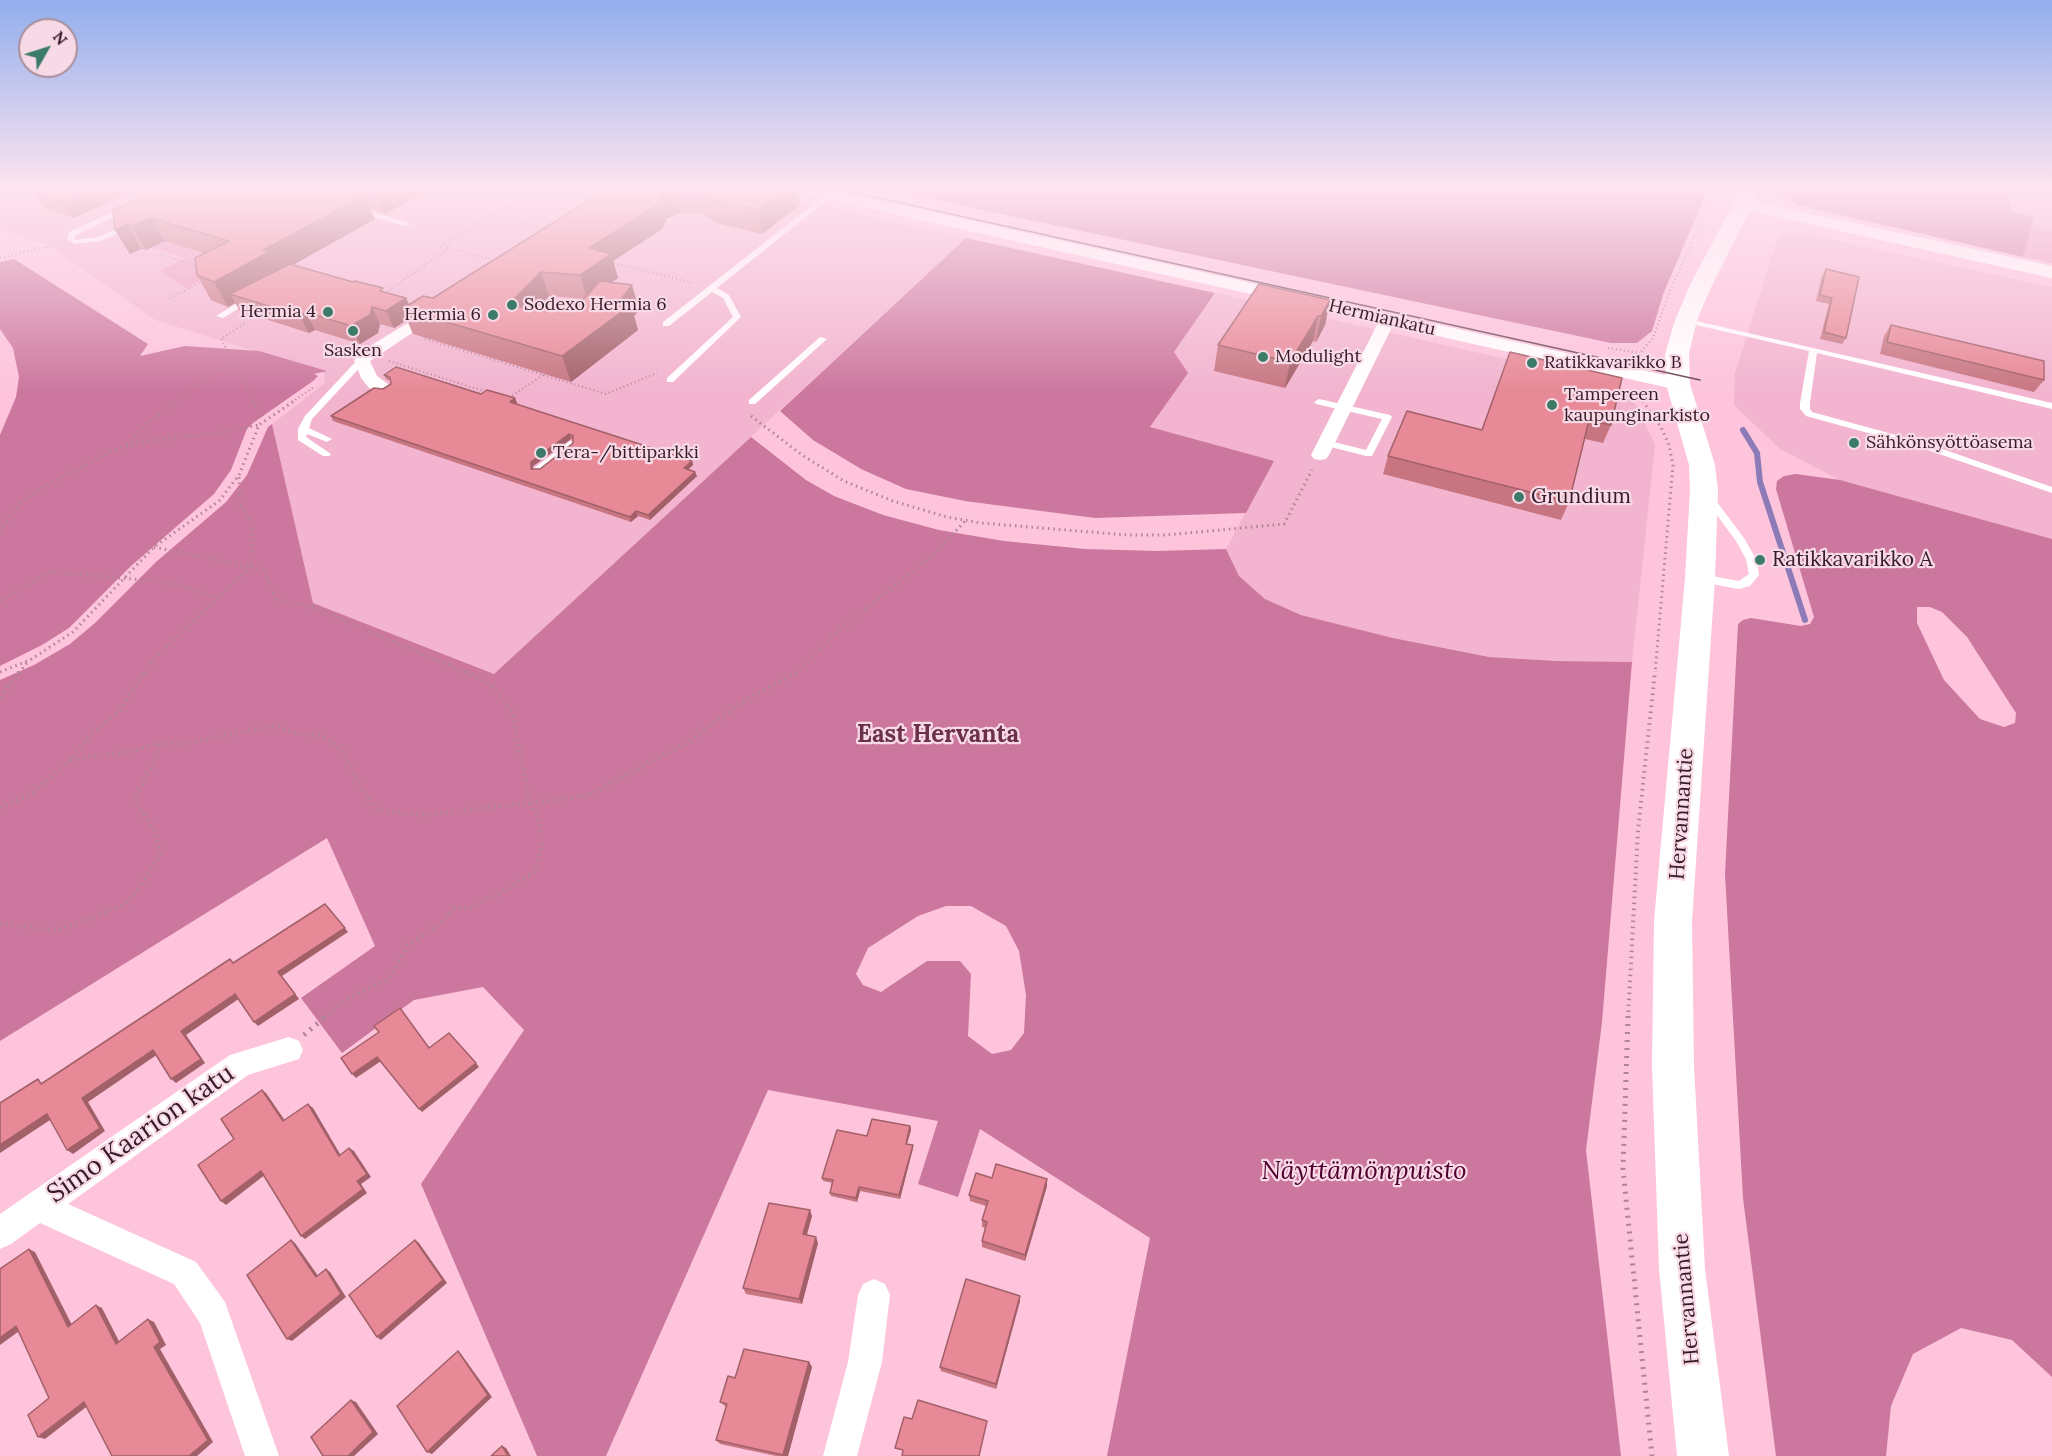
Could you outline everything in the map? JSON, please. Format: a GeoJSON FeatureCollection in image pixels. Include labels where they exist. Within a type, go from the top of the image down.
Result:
{"type":"FeatureCollection","features":[{"type":"Feature","properties":{"kind":"main road","name":"Hervannantie"},"geometry":{"type":"LineString","coordinates":[[1703,1456],[1682,1269],[1673,1066],[1673,921],[1700,578],[1704,490],[1702,465],[1678,384],[1677,354],[1686,320],[1715,257]]}},
{"type":"Feature","properties":{"kind":"street","name":"Hermiankatu"},"geometry":{"type":"LineString","coordinates":[[1116,257],[1678,384]]}},
{"type":"Feature","properties":{"kind":"street"},"geometry":{"type":"LineString","coordinates":[[1990,257],[2052,272]]}},
{"type":"Feature","properties":{"kind":"street"},"geometry":{"type":"LineString","coordinates":[[384,387],[375,384],[369,378],[362,360],[449,302]]}},
{"type":"Feature","properties":{"kind":"street"},"geometry":{"type":"LineString","coordinates":[[1323,449],[1388,320]]}},
{"type":"Feature","properties":{"kind":"street","name":"Simo Kaarion katu"},"geometry":{"type":"LineString","coordinates":[[0,1233],[240,1064],[289,1050]]}},
{"type":"Feature","properties":{"kind":"street"},"geometry":{"type":"LineString","coordinates":[[38,1206],[185,1273],[213,1314],[262,1456]]}},
{"type":"Feature","properties":{"kind":"street"},"geometry":{"type":"LineString","coordinates":[[840,1456],[865,1362],[874,1295]]}},
{"type":"Feature","properties":{"kind":"lane"},"geometry":{"type":"LineString","coordinates":[[666,324],[751,257]]}},
{"type":"Feature","properties":{"kind":"lane"},"geometry":{"type":"LineString","coordinates":[[670,380],[737,317],[726,297],[711,288]]}},
{"type":"Feature","properties":{"kind":"lane"},"geometry":{"type":"LineString","coordinates":[[220,316],[258,295]]}},
{"type":"Feature","properties":{"kind":"lane"},"geometry":{"type":"LineString","coordinates":[[1686,320],[2052,406]]}},
{"type":"Feature","properties":{"kind":"lane"},"geometry":{"type":"LineString","coordinates":[[752,402],[822,339]]}},
{"type":"Feature","properties":{"kind":"lane"},"geometry":{"type":"LineString","coordinates":[[1813,351],[1805,403],[1805,409],[1809,414],[1922,445],[2052,490]]}},
{"type":"Feature","properties":{"kind":"lane"},"geometry":{"type":"LineString","coordinates":[[326,454],[301,438],[303,429],[308,418],[362,360]]}},
{"type":"Feature","properties":{"kind":"lane"},"geometry":{"type":"LineString","coordinates":[[1320,402],[1387,417],[1369,454],[1323,449]]}},
{"type":"Feature","properties":{"kind":"lane"},"geometry":{"type":"LineString","coordinates":[[303,429],[327,439]]}},
{"type":"Feature","properties":{"kind":"lane"},"geometry":{"type":"LineString","coordinates":[[537,470],[570,444]]}},
{"type":"Feature","properties":{"kind":"lane"},"geometry":{"type":"LineString","coordinates":[[1700,578],[1739,585],[1750,579],[1754,568],[1740,540],[1704,490]]}},
{"type":"Feature","properties":{"kind":"path"},"geometry":{"type":"LineString","coordinates":[[169,257],[194,265],[204,264]]}},
{"type":"Feature","properties":{"kind":"path"},"geometry":{"type":"LineString","coordinates":[[388,291],[437,257]]}},
{"type":"Feature","properties":{"kind":"path"},"geometry":{"type":"LineString","coordinates":[[484,257],[499,261]]}},
{"type":"Feature","properties":{"kind":"path"},"geometry":{"type":"LineString","coordinates":[[1652,1456],[1623,1169],[1629,969],[1638,831],[1661,621],[1673,465],[1669,445],[1661,427],[1648,406],[1633,389],[1639,376],[1640,353],[1653,338],[1685,257]]}},
{"type":"Feature","properties":{"kind":"path"},"geometry":{"type":"LineString","coordinates":[[603,260],[711,288]]}},
{"type":"Feature","properties":{"kind":"path"},"geometry":{"type":"LineString","coordinates":[[170,298],[209,278]]}},
{"type":"Feature","properties":{"kind":"path"},"geometry":{"type":"LineString","coordinates":[[575,305],[591,294]]}},
{"type":"Feature","properties":{"kind":"path"},"geometry":{"type":"LineString","coordinates":[[243,324],[221,339],[264,420]]}},
{"type":"Feature","properties":{"kind":"path"},"geometry":{"type":"LineString","coordinates":[[421,338],[606,394],[656,374],[682,369]]}},
{"type":"Feature","properties":{"kind":"path"},"geometry":{"type":"LineString","coordinates":[[362,360],[380,358],[489,392]]}},
{"type":"Feature","properties":{"kind":"path"},"geometry":{"type":"LineString","coordinates":[[125,447],[146,424],[165,409],[213,373],[232,363]]}},
{"type":"Feature","properties":{"kind":"path"},"geometry":{"type":"LineString","coordinates":[[506,402],[543,375]]}},
{"type":"Feature","properties":{"kind":"path"},"geometry":{"type":"LineString","coordinates":[[0,672],[30,660],[73,632],[154,547],[219,501],[239,475],[259,425],[320,382]]}},
{"type":"Feature","properties":{"kind":"path"},"geometry":{"type":"LineString","coordinates":[[500,395],[510,399]]}},
{"type":"Feature","properties":{"kind":"path"},"geometry":{"type":"LineString","coordinates":[[748,413],[802,455],[844,481],[893,501],[966,520],[1089,533],[1166,535],[1284,524],[1323,449]]}},
{"type":"Feature","properties":{"kind":"path"},"geometry":{"type":"LineString","coordinates":[[0,530],[21,502],[44,487],[125,447],[138,442],[212,434],[259,425]]}},
{"type":"Feature","properties":{"kind":"path"},"geometry":{"type":"LineString","coordinates":[[0,808],[31,794],[71,759],[91,734],[119,711],[154,658],[250,566],[253,525],[240,503],[239,475]]}},
{"type":"Feature","properties":{"kind":"path"},"geometry":{"type":"LineString","coordinates":[[71,759],[132,751],[160,743],[183,744],[273,726],[306,735],[322,735],[342,750],[363,792],[379,811],[424,815],[586,796],[685,744],[738,705],[796,673],[837,632],[935,553],[966,520]]}},
{"type":"Feature","properties":{"kind":"path"},"geometry":{"type":"LineString","coordinates":[[154,547],[265,570],[276,600],[313,607],[446,663],[490,684],[512,711],[530,804],[538,816],[542,846],[536,870],[507,890],[470,908],[454,908],[440,924],[408,945],[388,980],[346,999],[289,1050]]}},
{"type":"Feature","properties":{"kind":"path"},"geometry":{"type":"LineString","coordinates":[[0,601],[50,572],[156,581],[187,587],[218,597]]}},
{"type":"Feature","properties":{"kind":"path"},"geometry":{"type":"LineString","coordinates":[[0,697],[30,660]]}},
{"type":"Feature","properties":{"kind":"path"},"geometry":{"type":"LineString","coordinates":[[0,923],[56,931],[126,904],[144,881],[160,854],[154,830],[134,799],[157,756],[160,743]]}},
{"type":"Feature","properties":{"kind":"shaded area"},"geometry":{"type":"Polygon","coordinates":[[[66,257],[945,257],[494,674],[313,603],[272,424],[325,383],[324,373],[155,320],[66,257]]]}},
{"type":"Feature","properties":{"kind":"shaded area"},"geometry":{"type":"Polygon","coordinates":[[[182,257],[219,257],[234,264],[186,288],[160,271],[185,258],[182,257]]]}},
{"type":"Feature","properties":{"kind":"shaded area"},"geometry":{"type":"Polygon","coordinates":[[[1772,257],[1913,257],[2052,287],[2052,539],[1840,480],[1780,449],[1734,405],[1735,373],[1772,257]]]}},
{"type":"Feature","properties":{"kind":"shaded area"},"geometry":{"type":"Polygon","coordinates":[[[2023,257],[2052,257],[2052,263],[2023,257]]]}},
{"type":"Feature","properties":{"kind":"shaded area"},"geometry":{"type":"Polygon","coordinates":[[[1216,293],[1607,382],[1624,390],[1636,405],[1655,445],[1632,662],[1489,657],[1393,638],[1301,615],[1265,599],[1239,576],[1226,549],[1273,461],[1150,428],[1187,373],[1174,352],[1216,293]]]}},
{"type":"Feature","properties":{"kind":"green space"},"geometry":{"type":"Polygon","coordinates":[[[946,257],[1052,257],[1215,293],[1174,352],[1188,373],[1150,427],[1274,461],[1246,513],[1095,518],[965,501],[906,489],[861,469],[813,440],[780,411],[946,257]]]}},
{"type":"Feature","properties":{"kind":"green space"},"geometry":{"type":"Polygon","coordinates":[[[1204,257],[1679,257],[1664,292],[1652,331],[1637,343],[1611,343],[1204,257]]]}},
{"type":"Feature","properties":{"kind":"green space"},"geometry":{"type":"Polygon","coordinates":[[[14,259],[148,344],[140,356],[185,346],[259,351],[327,371],[314,374],[318,376],[313,381],[253,423],[247,429],[231,470],[214,494],[131,566],[69,628],[42,645],[0,666],[0,435],[16,397],[19,377],[13,348],[0,329],[0,262],[14,259]]]}},
{"type":"Feature","properties":{"kind":"green space","name":"Näyttämönpuisto"},"geometry":{"type":"Polygon","coordinates":[[[272,424],[313,603],[494,674],[751,437],[806,480],[834,496],[883,515],[939,530],[1004,541],[1085,549],[1157,551],[1226,549],[1239,576],[1265,599],[1301,615],[1393,638],[1489,657],[1632,662],[1602,1022],[1586,1150],[1621,1456],[1107,1456],[1150,1238],[980,1129],[958,1197],[918,1184],[938,1121],[768,1090],[606,1456],[537,1456],[421,1184],[524,1030],[483,987],[414,1000],[342,1053],[301,998],[375,946],[327,838],[0,1041],[0,680],[34,665],[70,644],[95,623],[156,562],[226,502],[247,475],[268,427],[272,424]],[[946,906],[918,916],[868,948],[856,974],[863,985],[881,992],[927,961],[960,961],[971,974],[968,1036],[992,1054],[1011,1050],[1024,1033],[1026,995],[1019,951],[1006,926],[971,906],[946,906]]]}},
{"type":"Feature","properties":{"kind":"green space"},"geometry":{"type":"Polygon","coordinates":[[[1796,474],[1840,480],[2052,539],[2052,1377],[2012,1340],[1961,1328],[1913,1354],[1891,1406],[1886,1456],[1776,1456],[1743,1198],[1725,874],[1738,624],[1751,618],[1801,626],[1810,624],[1814,617],[1776,489],[1777,481],[1784,476],[1796,474]],[[1917,607],[1917,623],[1944,680],[1980,719],[2004,727],[2015,723],[2016,713],[1967,637],[1942,612],[1930,607],[1917,607]]]}},
{"type":"Feature","properties":{"kind":"building"},"geometry":{"type":"Polygon","coordinates":[[[260,257],[214,282],[197,275],[195,258],[260,257]]]}},
{"type":"Feature","properties":{"kind":"building"},"geometry":{"type":"Polygon","coordinates":[[[499,257],[607,257],[580,275],[541,272],[507,306],[573,311],[600,281],[632,285],[619,302],[631,305],[562,356],[402,309],[423,296],[433,298],[499,257]]]}},
{"type":"Feature","properties":{"kind":"building"},"geometry":{"type":"Polygon","coordinates":[[[290,264],[383,288],[380,291],[406,298],[386,311],[372,307],[370,315],[351,326],[306,312],[300,316],[230,294],[290,264]]]}},
{"type":"Feature","properties":{"kind":"building"},"geometry":{"type":"Polygon","coordinates":[[[1826,269],[1859,277],[1846,338],[1824,332],[1832,298],[1820,295],[1826,269]]]}},
{"type":"Feature","properties":{"kind":"building"},"geometry":{"type":"Polygon","coordinates":[[[1259,284],[1330,300],[1290,362],[1218,345],[1259,284]]]}},
{"type":"Feature","properties":{"kind":"building"},"geometry":{"type":"Polygon","coordinates":[[[1891,325],[2044,361],[2044,380],[1887,342],[1891,325]]]}},
{"type":"Feature","properties":{"kind":"building"},"geometry":{"type":"Polygon","coordinates":[[[1510,352],[1622,378],[1611,425],[1589,420],[1569,502],[1388,456],[1407,411],[1482,430],[1510,352]]]}},
{"type":"Feature","properties":{"kind":"building","name":"Tera-/bittiparkki"},"geometry":{"type":"Polygon","coordinates":[[[396,367],[481,394],[487,390],[515,398],[510,402],[692,461],[684,468],[695,472],[648,515],[636,511],[630,517],[331,416],[374,388],[383,389],[391,384],[390,377],[384,375],[396,367]],[[569,434],[531,462],[531,469],[540,469],[573,443],[573,436],[569,434]]]}},
{"type":"Feature","properties":{"kind":"building"},"geometry":{"type":"Polygon","coordinates":[[[325,904],[345,928],[278,972],[295,994],[254,1022],[235,994],[181,1031],[201,1059],[171,1079],[153,1050],[82,1098],[100,1128],[67,1150],[47,1114],[0,1145],[0,1103],[38,1079],[41,1084],[230,959],[233,963],[325,904]]]}},
{"type":"Feature","properties":{"kind":"building"},"geometry":{"type":"Polygon","coordinates":[[[400,1008],[429,1048],[449,1033],[476,1063],[419,1109],[377,1057],[352,1074],[341,1058],[379,1032],[374,1026],[400,1008]]]}},
{"type":"Feature","properties":{"kind":"building"},"geometry":{"type":"Polygon","coordinates":[[[262,1090],[283,1121],[308,1104],[339,1156],[349,1148],[367,1174],[357,1181],[363,1189],[301,1236],[261,1171],[221,1201],[198,1165],[234,1139],[221,1119],[262,1090]]]}},
{"type":"Feature","properties":{"kind":"building"},"geometry":{"type":"Polygon","coordinates":[[[872,1119],[910,1126],[906,1144],[913,1145],[899,1195],[859,1187],[856,1198],[830,1193],[833,1180],[822,1178],[837,1130],[867,1136],[872,1119]]]}},
{"type":"Feature","properties":{"kind":"building"},"geometry":{"type":"Polygon","coordinates":[[[996,1164],[1047,1179],[1025,1255],[982,1241],[987,1222],[982,1220],[988,1201],[969,1195],[976,1173],[992,1178],[996,1164]]]}},
{"type":"Feature","properties":{"kind":"building"},"geometry":{"type":"Polygon","coordinates":[[[769,1203],[810,1210],[803,1234],[816,1237],[799,1299],[743,1288],[769,1203]]]}},
{"type":"Feature","properties":{"kind":"building"},"geometry":{"type":"Polygon","coordinates":[[[291,1240],[316,1277],[326,1269],[341,1294],[287,1339],[247,1275],[291,1240]]]}},
{"type":"Feature","properties":{"kind":"building"},"geometry":{"type":"Polygon","coordinates":[[[415,1240],[443,1280],[377,1337],[349,1295],[415,1240]]]}},
{"type":"Feature","properties":{"kind":"building"},"geometry":{"type":"Polygon","coordinates":[[[29,1249],[68,1327],[96,1305],[116,1344],[148,1319],[160,1342],[154,1347],[208,1440],[189,1456],[112,1456],[84,1402],[38,1437],[28,1415],[49,1398],[16,1326],[0,1338],[0,1269],[29,1249]]]}},
{"type":"Feature","properties":{"kind":"building"},"geometry":{"type":"Polygon","coordinates":[[[966,1279],[1020,1296],[996,1384],[940,1367],[966,1279]]]}},
{"type":"Feature","properties":{"kind":"building"},"geometry":{"type":"Polygon","coordinates":[[[744,1349],[809,1362],[783,1455],[716,1440],[727,1404],[720,1402],[728,1376],[735,1378],[744,1349]]]}},
{"type":"Feature","properties":{"kind":"building"},"geometry":{"type":"Polygon","coordinates":[[[458,1351],[488,1395],[427,1452],[397,1406],[458,1351]]]}},
{"type":"Feature","properties":{"kind":"building"},"geometry":{"type":"Polygon","coordinates":[[[351,1400],[373,1432],[348,1456],[323,1456],[311,1437],[351,1400]]]}},
{"type":"Feature","properties":{"kind":"building"},"geometry":{"type":"Polygon","coordinates":[[[918,1400],[987,1421],[979,1456],[902,1456],[903,1450],[895,1448],[904,1417],[912,1419],[918,1400]]]}},
{"type":"Feature","properties":{"kind":"building"},"geometry":{"type":"Polygon","coordinates":[[[502,1446],[508,1456],[491,1456],[502,1446]]]}},
{"type":"Feature","properties":{"kind":"waterway"},"geometry":{"type":"LineString","coordinates":[[1743,430],[1757,453],[1760,482],[1805,620]]}},
{"type":"Feature","properties":{"kind":"tram line"},"geometry":{"type":"LineString","coordinates":[[1145,257],[1700,380]]}},
{"type":"Feature","properties":{"kind":"place","name":"Sodexo Hermia 6"},"geometry":{"type":"Point","coordinates":[512,305]}},
{"type":"Feature","properties":{"kind":"place","name":"Hermia 4"},"geometry":{"type":"Point","coordinates":[328,312]}},
{"type":"Feature","properties":{"kind":"place","name":"Hermia 6"},"geometry":{"type":"Point","coordinates":[493,315]}},
{"type":"Feature","properties":{"kind":"place","name":"Sasken"},"geometry":{"type":"Point","coordinates":[353,331]}},
{"type":"Feature","properties":{"kind":"place","name":"Modulight"},"geometry":{"type":"Point","coordinates":[1263,357]}},
{"type":"Feature","properties":{"kind":"place","name":"Ratikkavarikko B"},"geometry":{"type":"Point","coordinates":[1532,363]}},
{"type":"Feature","properties":{"kind":"place","name":"Tampereen kaupunginarkisto"},"geometry":{"type":"Point","coordinates":[1552,405]}},
{"type":"Feature","properties":{"kind":"place","name":"Sähkönsyöttöasema"},"geometry":{"type":"Point","coordinates":[1854,443]}},
{"type":"Feature","properties":{"kind":"place","name":"Tera-/bittiparkki"},"geometry":{"type":"Point","coordinates":[541,453]}},
{"type":"Feature","properties":{"kind":"place","name":"Grundium"},"geometry":{"type":"Point","coordinates":[1519,497]}},
{"type":"Feature","properties":{"kind":"place","name":"Ratikkavarikko A"},"geometry":{"type":"Point","coordinates":[1760,560]}},
{"type":"Feature","properties":{"kind":"district","name":"East Hervanta"},"geometry":{"type":"Point","coordinates":[938,735]}}]}
